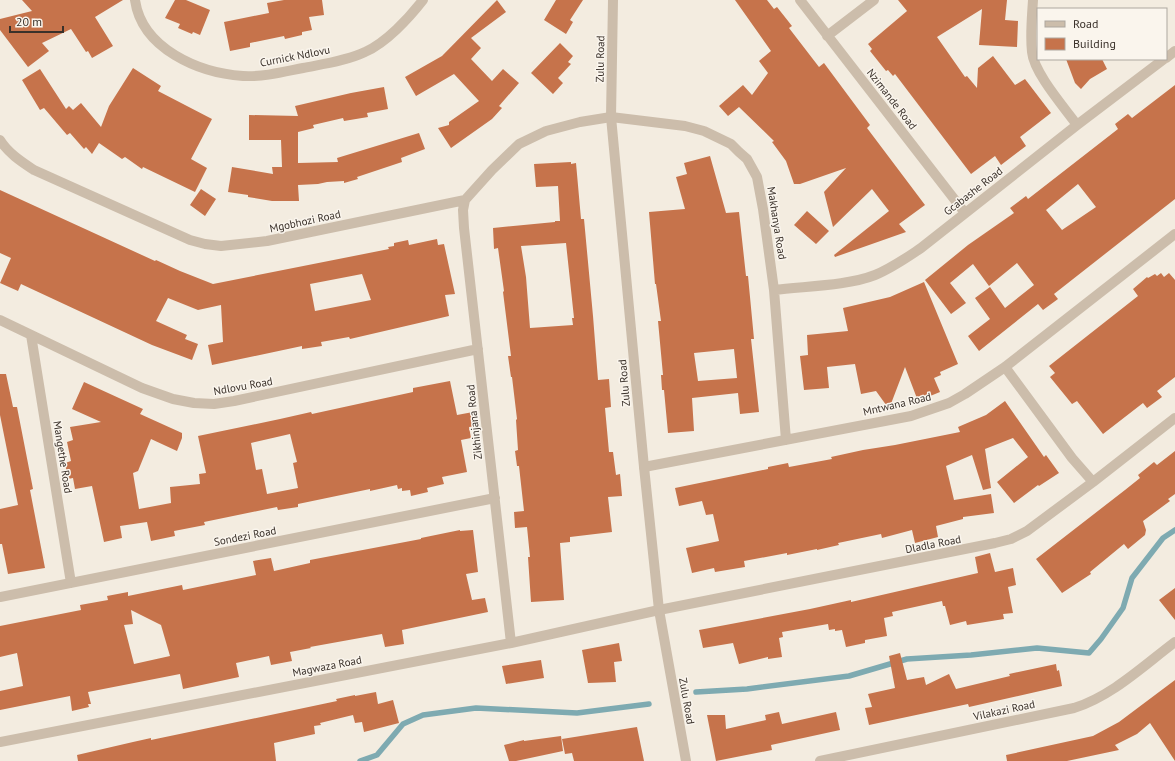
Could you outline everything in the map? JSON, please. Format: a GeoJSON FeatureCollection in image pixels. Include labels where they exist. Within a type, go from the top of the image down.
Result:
{"type":"FeatureCollection","features":[{"type":"Feature","properties":{"kind":"street","name":"Curnick Ndlovu"},"geometry":{"type":"LineString","coordinates":[[135,0],[141,20],[148,33],[161,46],[174,55],[197,66],[217,72],[243,76],[266,76],[327,64],[365,52],[381,42],[408,19],[423,0]]}},
{"type":"Feature","properties":{"kind":"street","name":"Zulu Road"},"geometry":{"type":"LineString","coordinates":[[613,0],[611,117],[644,467],[659,610],[686,761]]}},
{"type":"Feature","properties":{"kind":"street","name":"Nzimande Road"},"geometry":{"type":"LineString","coordinates":[[800,0],[965,213]]}},
{"type":"Feature","properties":{"kind":"street"},"geometry":{"type":"LineString","coordinates":[[827,36],[874,0]]}},
{"type":"Feature","properties":{"kind":"street"},"geometry":{"type":"LineString","coordinates":[[1033,0],[1031,43],[1032,54],[1036,65],[1077,125]]}},
{"type":"Feature","properties":{"kind":"street","name":"Gcabashe Road"},"geometry":{"type":"LineString","coordinates":[[774,290],[853,281],[875,275],[897,264],[921,248],[1162,60]]}},
{"type":"Feature","properties":{"kind":"street"},"geometry":{"type":"LineString","coordinates":[[465,200],[506,156],[519,144],[530,137],[580,122],[611,117]]}},
{"type":"Feature","properties":{"kind":"street","name":"Makhanya Road"},"geometry":{"type":"LineString","coordinates":[[611,117],[685,126],[704,131],[731,144],[747,159],[757,177],[774,290],[786,440]]}},
{"type":"Feature","properties":{"kind":"street","name":"Mgobhozi Road"},"geometry":{"type":"LineString","coordinates":[[0,140],[3,146],[15,157],[34,170],[190,240],[205,244],[221,246],[267,241],[465,200]]}},
{"type":"Feature","properties":{"kind":"street","name":"Zikhinjana Road"},"geometry":{"type":"LineString","coordinates":[[465,200],[463,223],[511,643]]}},
{"type":"Feature","properties":{"kind":"street","name":"Mntwana Road"},"geometry":{"type":"LineString","coordinates":[[644,467],[911,416],[950,403],[1005,367],[1175,234]]}},
{"type":"Feature","properties":{"kind":"street","name":"Ndlovu Road"},"geometry":{"type":"LineString","coordinates":[[0,320],[142,388],[173,399],[194,403],[214,404],[234,401],[478,349]]}},
{"type":"Feature","properties":{"kind":"street","name":"Mangethe Road"},"geometry":{"type":"LineString","coordinates":[[31,335],[72,583]]}},
{"type":"Feature","properties":{"kind":"street"},"geometry":{"type":"LineString","coordinates":[[1005,367],[1068,452],[1093,482]]}},
{"type":"Feature","properties":{"kind":"street","name":"Dladla Road"},"geometry":{"type":"LineString","coordinates":[[659,610],[1006,540],[1019,536],[1093,482],[1175,418]]}},
{"type":"Feature","properties":{"kind":"street","name":"Sondezi Road"},"geometry":{"type":"LineString","coordinates":[[0,597],[495,498]]}},
{"type":"Feature","properties":{"kind":"street","name":"Magwaza Road"},"geometry":{"type":"LineString","coordinates":[[0,742],[511,643],[659,610]]}},
{"type":"Feature","properties":{"kind":"street","name":"Vilakazi Road"},"geometry":{"type":"LineString","coordinates":[[820,761],[836,760],[1066,710],[1086,704],[1112,689],[1175,642]]}},
{"type":"Feature","properties":{"kind":"building"},"geometry":{"type":"Polygon","coordinates":[[[22,0],[123,0],[95,17],[113,46],[92,58],[88,51],[86,52],[71,29],[42,43],[49,51],[28,67],[0,30],[0,19],[32,11],[22,0]]]}},
{"type":"Feature","properties":{"kind":"building"},"geometry":{"type":"Polygon","coordinates":[[[175,0],[186,0],[210,10],[200,35],[193,32],[192,34],[178,28],[180,24],[165,18],[175,0]]]}},
{"type":"Feature","properties":{"kind":"building"},"geometry":{"type":"Polygon","coordinates":[[[284,0],[322,0],[324,15],[309,17],[312,30],[302,32],[302,35],[285,39],[284,36],[250,43],[250,47],[230,51],[224,22],[269,13],[267,3],[284,0]]]}},
{"type":"Feature","properties":{"kind":"building"},"geometry":{"type":"Polygon","coordinates":[[[497,0],[506,12],[471,38],[481,48],[471,59],[492,81],[503,69],[519,83],[499,106],[502,108],[492,119],[451,148],[438,128],[449,125],[449,122],[479,101],[454,74],[416,96],[405,77],[442,56],[497,0]]]}},
{"type":"Feature","properties":{"kind":"building"},"geometry":{"type":"Polygon","coordinates":[[[556,0],[583,0],[570,20],[573,22],[566,34],[544,20],[556,0]]]}},
{"type":"Feature","properties":{"kind":"building"},"geometry":{"type":"Polygon","coordinates":[[[735,0],[767,0],[774,9],[777,7],[792,26],[789,28],[819,67],[824,63],[870,125],[867,128],[925,205],[899,224],[906,232],[835,257],[834,255],[889,211],[872,189],[833,227],[824,192],[846,168],[800,184],[794,184],[786,161],[772,142],[774,141],[739,107],[728,116],[719,106],[743,85],[752,95],[768,73],[759,61],[771,51],[735,0]]]}},
{"type":"Feature","properties":{"kind":"building"},"geometry":{"type":"Polygon","coordinates":[[[898,0],[1007,0],[1005,20],[1018,21],[1017,47],[979,45],[982,9],[937,37],[965,77],[967,76],[977,88],[978,68],[993,56],[1015,85],[1025,79],[1051,113],[1020,137],[1026,146],[1001,165],[995,156],[971,174],[895,74],[893,76],[888,70],[886,71],[870,51],[872,49],[868,44],[907,11],[898,0]]]}},
{"type":"Feature","properties":{"kind":"building"},"geometry":{"type":"Polygon","coordinates":[[[560,43],[573,56],[568,62],[571,64],[558,78],[563,83],[553,94],[531,73],[560,43]]]}},
{"type":"Feature","properties":{"kind":"building"},"geometry":{"type":"Polygon","coordinates":[[[1066,60],[1102,60],[1107,69],[1090,79],[1081,89],[1075,83],[1066,60]]]}},
{"type":"Feature","properties":{"kind":"building"},"geometry":{"type":"Polygon","coordinates":[[[133,68],[161,86],[158,91],[212,119],[191,159],[207,168],[195,192],[143,167],[142,169],[125,157],[122,159],[99,143],[92,154],[86,147],[84,149],[70,133],[67,135],[44,108],[40,110],[22,80],[40,69],[66,109],[69,106],[73,110],[81,103],[101,127],[109,106],[133,68]]]}},
{"type":"Feature","properties":{"kind":"building"},"geometry":{"type":"Polygon","coordinates":[[[1175,85],[1175,199],[1054,294],[1058,299],[1043,310],[1038,304],[979,351],[968,336],[990,319],[975,298],[990,287],[1005,308],[1034,285],[1017,263],[989,286],[973,264],[950,283],[966,303],[951,314],[925,280],[968,245],[1014,213],[1010,208],[1026,196],[1028,199],[1118,129],[1115,124],[1128,114],[1132,118],[1175,85]],[[1078,184],[1046,210],[1062,230],[1096,207],[1078,184]]]}},
{"type":"Feature","properties":{"kind":"building"},"geometry":{"type":"Polygon","coordinates":[[[384,87],[388,109],[367,113],[368,117],[344,121],[343,118],[313,125],[314,128],[298,132],[298,163],[338,162],[337,158],[419,133],[425,149],[401,158],[402,162],[357,177],[358,179],[344,183],[344,181],[298,185],[299,201],[272,201],[228,192],[232,167],[273,174],[272,167],[282,167],[281,140],[249,140],[249,115],[298,116],[295,106],[384,87]]]}},
{"type":"Feature","properties":{"kind":"building"},"geometry":{"type":"Polygon","coordinates":[[[710,156],[726,213],[739,212],[746,276],[748,276],[754,339],[751,339],[759,412],[740,414],[738,393],[692,398],[694,431],[668,433],[661,375],[663,375],[658,321],[661,321],[655,284],[649,212],[685,209],[676,177],[687,174],[684,163],[710,156]],[[734,349],[694,353],[698,381],[737,378],[734,349]]]}},
{"type":"Feature","properties":{"kind":"building"},"geometry":{"type":"Polygon","coordinates":[[[576,163],[581,219],[584,219],[598,380],[609,379],[611,407],[605,408],[609,452],[613,452],[616,475],[620,474],[622,496],[608,497],[612,532],[570,537],[570,542],[560,543],[564,600],[531,602],[528,557],[530,557],[527,527],[515,528],[514,512],[524,511],[519,466],[517,466],[515,451],[518,450],[517,419],[508,356],[511,356],[504,291],[498,248],[494,249],[493,228],[560,221],[558,186],[536,187],[534,164],[576,163]],[[566,243],[521,246],[526,277],[530,328],[573,325],[572,318],[574,318],[566,243]]]}},
{"type":"Feature","properties":{"kind":"building"},"geometry":{"type":"Polygon","coordinates":[[[201,189],[216,199],[205,216],[190,205],[201,189]]]}},
{"type":"Feature","properties":{"kind":"building"},"geometry":{"type":"Polygon","coordinates":[[[0,190],[155,261],[156,260],[213,284],[389,249],[388,247],[394,246],[394,243],[408,240],[409,245],[437,239],[438,245],[444,244],[455,294],[445,295],[449,316],[350,339],[349,337],[321,342],[322,346],[302,349],[302,346],[212,365],[208,345],[223,342],[221,305],[198,310],[168,298],[156,321],[187,335],[185,339],[198,344],[192,360],[152,345],[21,284],[18,291],[0,283],[11,258],[0,253],[0,190]],[[362,274],[310,284],[315,311],[371,300],[362,274]]]}},
{"type":"Feature","properties":{"kind":"building"},"geometry":{"type":"Polygon","coordinates":[[[807,211],[829,231],[816,244],[794,225],[807,211]]]}},
{"type":"Feature","properties":{"kind":"building"},"geometry":{"type":"Polygon","coordinates":[[[1161,273],[1164,277],[1169,273],[1175,280],[1175,377],[1157,391],[1162,397],[1147,408],[1143,403],[1103,434],[1077,401],[1072,404],[1050,377],[1055,373],[1049,366],[1138,296],[1133,289],[1147,277],[1148,278],[1155,274],[1157,276],[1161,273]]]}},
{"type":"Feature","properties":{"kind":"building"},"geometry":{"type":"Polygon","coordinates":[[[924,282],[958,364],[940,372],[941,375],[934,378],[940,392],[918,401],[905,367],[889,409],[876,391],[861,394],[855,364],[827,367],[829,388],[804,390],[800,356],[808,355],[807,335],[848,331],[843,308],[890,297],[924,282]]]}},
{"type":"Feature","properties":{"kind":"building"},"geometry":{"type":"Polygon","coordinates":[[[0,374],[6,374],[13,407],[17,407],[33,489],[30,490],[45,568],[8,574],[2,544],[0,544],[0,509],[18,505],[0,415],[0,374]]]}},
{"type":"Feature","properties":{"kind":"building"},"geometry":{"type":"Polygon","coordinates":[[[450,381],[457,415],[473,412],[476,426],[469,427],[471,438],[461,440],[467,472],[442,477],[444,484],[427,488],[428,492],[411,496],[410,490],[402,491],[402,488],[398,489],[397,485],[370,491],[370,489],[298,504],[298,507],[278,510],[277,507],[204,522],[205,525],[174,531],[175,536],[151,541],[147,522],[120,526],[122,538],[104,542],[92,486],[75,489],[73,478],[68,479],[65,463],[71,461],[67,442],[73,440],[70,427],[101,422],[72,409],[84,382],[143,409],[140,414],[182,433],[182,438],[177,451],[151,439],[138,471],[133,473],[139,509],[171,503],[170,487],[200,484],[199,474],[206,473],[198,436],[311,412],[312,414],[413,392],[413,388],[450,381]],[[290,434],[251,443],[256,470],[262,469],[267,494],[298,488],[293,463],[297,462],[290,434]]]}},
{"type":"Feature","properties":{"kind":"building"},"geometry":{"type":"Polygon","coordinates":[[[1005,401],[1044,457],[1046,455],[1059,473],[1039,486],[1038,485],[1014,503],[997,482],[1028,457],[1013,438],[985,449],[991,488],[983,490],[972,455],[946,466],[954,500],[991,494],[994,513],[963,517],[963,519],[936,526],[938,537],[915,543],[912,530],[882,538],[881,534],[838,543],[839,545],[817,550],[787,555],[787,553],[744,561],[745,567],[715,572],[714,568],[692,573],[686,548],[719,541],[713,514],[706,515],[702,501],[679,506],[675,488],[768,469],[768,467],[788,463],[789,467],[832,459],[831,457],[863,450],[960,432],[958,427],[986,415],[1005,401]]]}},
{"type":"Feature","properties":{"kind":"building"},"geometry":{"type":"Polygon","coordinates":[[[1175,451],[1175,494],[1168,499],[1170,501],[1143,521],[1146,530],[1145,535],[1128,549],[1124,544],[1090,572],[1091,574],[1062,593],[1036,559],[1140,478],[1138,475],[1154,462],[1157,465],[1175,451]]]}},
{"type":"Feature","properties":{"kind":"building"},"geometry":{"type":"Polygon","coordinates":[[[460,530],[473,530],[478,572],[466,574],[472,600],[485,598],[488,612],[402,630],[404,644],[385,647],[382,634],[290,652],[292,661],[271,665],[269,656],[236,663],[239,677],[183,689],[180,674],[88,692],[91,704],[88,704],[89,707],[72,711],[70,696],[0,710],[0,691],[23,686],[17,653],[0,657],[0,626],[81,610],[80,605],[108,600],[107,596],[128,592],[128,596],[182,585],[183,590],[256,575],[253,561],[271,558],[274,571],[310,563],[310,560],[460,530]],[[131,610],[133,624],[124,625],[134,664],[170,656],[161,625],[131,610]]]}},
{"type":"Feature","properties":{"kind":"building"},"geometry":{"type":"Polygon","coordinates":[[[990,553],[995,572],[1013,568],[1016,585],[1008,587],[1013,613],[1003,614],[1004,619],[967,625],[966,621],[950,625],[945,606],[943,606],[942,601],[892,612],[893,616],[884,618],[887,636],[865,640],[865,643],[846,647],[842,630],[829,630],[828,624],[782,632],[783,637],[779,638],[782,657],[768,659],[768,657],[739,664],[733,643],[703,648],[699,630],[851,600],[851,602],[978,573],[975,557],[990,553]]]}},
{"type":"Feature","properties":{"kind":"building"},"geometry":{"type":"Polygon","coordinates":[[[1175,588],[1175,620],[1159,600],[1175,588]]]}},
{"type":"Feature","properties":{"kind":"building"},"geometry":{"type":"Polygon","coordinates":[[[619,643],[622,661],[614,662],[616,682],[588,683],[582,650],[619,643]]]}},
{"type":"Feature","properties":{"kind":"building"},"geometry":{"type":"Polygon","coordinates":[[[900,653],[907,680],[924,677],[926,685],[949,674],[956,689],[1010,676],[1009,674],[1056,664],[1057,671],[1059,670],[1062,686],[969,707],[968,704],[869,725],[865,708],[872,707],[868,694],[895,688],[889,656],[900,653]]]}},
{"type":"Feature","properties":{"kind":"building"},"geometry":{"type":"Polygon","coordinates":[[[541,660],[544,678],[506,684],[502,666],[541,660]]]}},
{"type":"Feature","properties":{"kind":"building"},"geometry":{"type":"Polygon","coordinates":[[[1175,680],[1175,761],[1150,723],[1137,734],[1115,745],[1119,750],[1067,761],[1007,761],[1006,755],[1093,736],[1119,722],[1175,680]]]}},
{"type":"Feature","properties":{"kind":"building"},"geometry":{"type":"Polygon","coordinates":[[[376,692],[378,704],[393,700],[399,723],[364,732],[362,722],[355,723],[353,715],[320,723],[321,725],[314,726],[315,734],[274,743],[276,761],[78,761],[77,755],[133,742],[151,738],[151,740],[337,701],[336,699],[376,692]]]}},
{"type":"Feature","properties":{"kind":"building"},"geometry":{"type":"Polygon","coordinates":[[[779,712],[782,724],[836,712],[840,730],[771,745],[772,750],[716,761],[707,715],[725,715],[726,729],[766,720],[765,715],[779,712]]]}},
{"type":"Feature","properties":{"kind":"building"},"geometry":{"type":"Polygon","coordinates":[[[637,727],[644,761],[574,761],[572,753],[565,754],[562,739],[637,727]]]}},
{"type":"Feature","properties":{"kind":"building"},"geometry":{"type":"Polygon","coordinates":[[[561,736],[563,751],[516,761],[509,761],[504,745],[524,740],[561,736]]]}},
{"type":"Feature","properties":{"kind":"waterway"},"geometry":{"type":"LineString","coordinates":[[696,692],[747,689],[849,676],[907,659],[971,655],[1037,648],[1089,653],[1123,608],[1132,578],[1163,538],[1175,530]]}},
{"type":"Feature","properties":{"kind":"waterway"},"geometry":{"type":"LineString","coordinates":[[360,761],[377,755],[403,724],[423,715],[476,708],[577,713],[649,704]]}}]}
